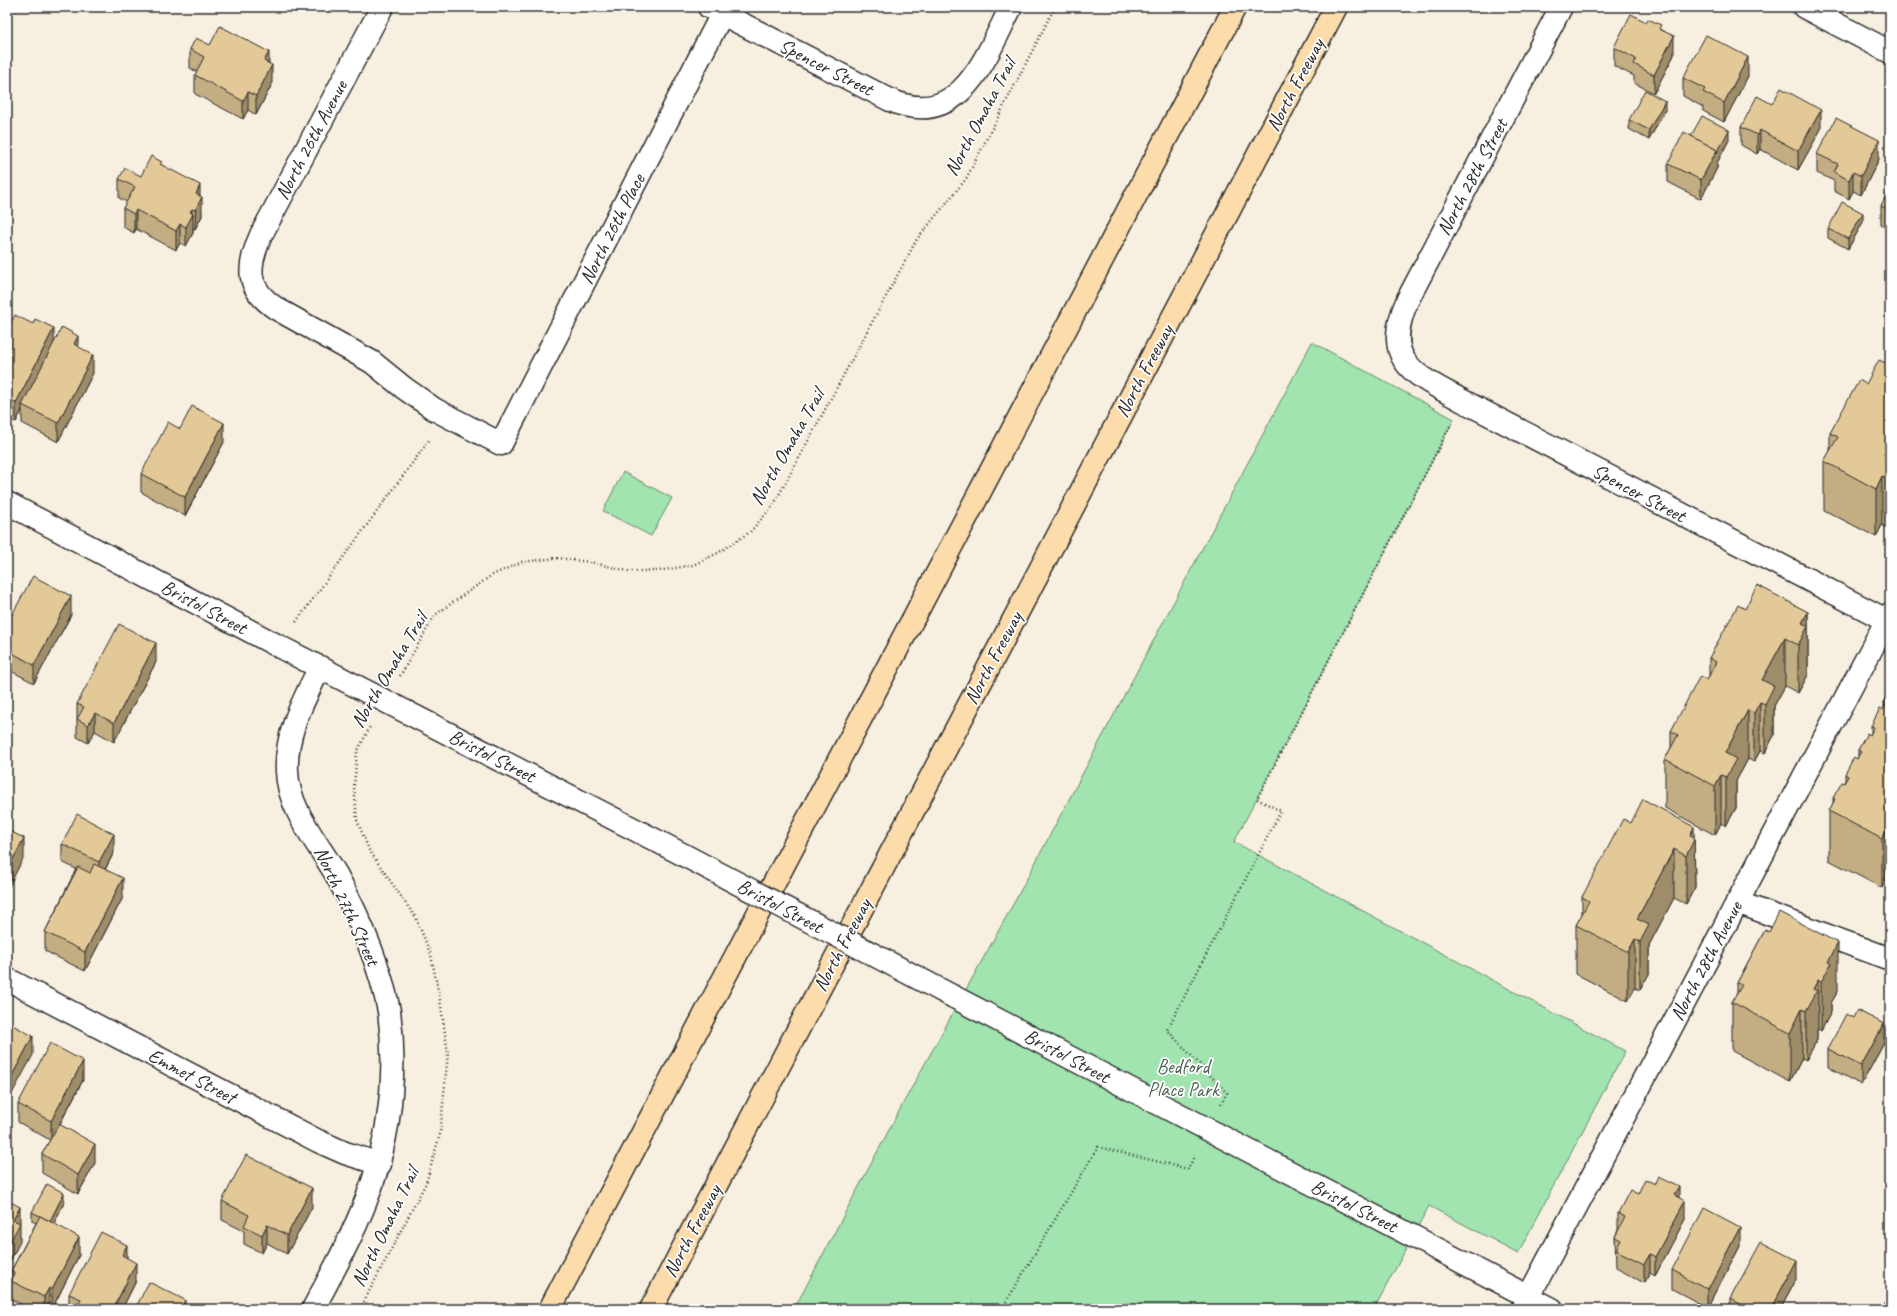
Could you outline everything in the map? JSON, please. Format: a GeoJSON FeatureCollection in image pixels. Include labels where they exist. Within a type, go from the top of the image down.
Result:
{"type":"FeatureCollection","features":[{"type":"Feature","properties":{"kind":"highway"},"geometry":{"type":"LineString","coordinates":[[550,1309],[1235,7]]}},
{"type":"Feature","properties":{"kind":"highway","name":"North Freeway"},"geometry":{"type":"LineString","coordinates":[[651,1309],[1336,7]]}},
{"type":"Feature","properties":{"kind":"street","name":"North 26th Avenue"},"geometry":{"type":"LineString","coordinates":[[382,7],[262,235],[252,258],[251,277],[254,286],[266,302],[372,362],[416,397],[444,414]]}},
{"type":"Feature","properties":{"kind":"street","name":"Spencer Street"},"geometry":{"type":"LineString","coordinates":[[715,11],[898,103],[929,107],[949,101],[964,89],[972,79],[1012,7]]}},
{"type":"Feature","properties":{"kind":"street","name":"North 28th Street"},"geometry":{"type":"LineString","coordinates":[[1399,350],[1398,329],[1400,318],[1408,299],[1561,7]]}},
{"type":"Feature","properties":{"kind":"street"},"geometry":{"type":"LineString","coordinates":[[1804,7],[1890,52]]}},
{"type":"Feature","properties":{"kind":"street","name":"North 26th Place"},"geometry":{"type":"LineString","coordinates":[[444,414],[501,444],[715,11]]}},
{"type":"Feature","properties":{"kind":"street","name":"Spencer Street"},"geometry":{"type":"LineString","coordinates":[[1399,350],[1403,360],[1415,373],[1463,401],[1713,532],[1889,619]]}},
{"type":"Feature","properties":{"kind":"street","name":"Bristol Street"},"geometry":{"type":"LineString","coordinates":[[7,503],[282,648],[659,842],[954,997],[1525,1303],[1552,1309]]}},
{"type":"Feature","properties":{"kind":"street","name":"North 28th Avenue"},"geometry":{"type":"LineString","coordinates":[[1525,1303],[1737,902],[1889,619]]}},
{"type":"Feature","properties":{"kind":"street","name":"North 27th Street"},"geometry":{"type":"LineString","coordinates":[[313,1309],[359,1219],[380,1164],[390,1110],[392,1057],[390,1020],[384,992],[359,922],[338,877],[296,805],[287,772],[287,751],[292,729],[320,667]]}},
{"type":"Feature","properties":{"kind":"street"},"geometry":{"type":"LineString","coordinates":[[1737,902],[1890,959]]}},
{"type":"Feature","properties":{"kind":"street","name":"Emmet Street"},"geometry":{"type":"LineString","coordinates":[[7,979],[318,1141],[345,1153],[380,1164]]}},
{"type":"Feature","properties":{"kind":"path","name":"North Omaha Trail"},"geometry":{"type":"LineString","coordinates":[[360,1309],[426,1183],[440,1134],[448,1053],[431,955],[416,918],[369,850],[357,820],[354,786],[357,752],[435,615],[492,575],[522,562],[557,558],[590,562],[628,571],[658,571],[693,565],[718,554],[750,532],[773,506],[917,239],[966,179],[1055,7]]}},
{"type":"Feature","properties":{"kind":"path"},"geometry":{"type":"LineString","coordinates":[[1223,1101],[1227,1093],[1167,1030],[1281,811],[1257,799],[1463,401]]}},
{"type":"Feature","properties":{"kind":"path"},"geometry":{"type":"LineString","coordinates":[[282,648],[308,605],[430,441],[444,414]]}},
{"type":"Feature","properties":{"kind":"path"},"geometry":{"type":"LineString","coordinates":[[1002,1309],[1098,1147],[1188,1169],[1193,1160]]}},
{"type":"Feature","properties":{"kind":"green space","name":"Bedford Place Park"},"geometry":{"type":"Polygon","coordinates":[[[1312,342],[1454,419],[1234,842],[1625,1051],[1518,1253],[1429,1206],[1374,1309],[794,1309],[906,1098],[1015,901],[1312,342]]]}},
{"type":"Feature","properties":{"kind":"green space"},"geometry":{"type":"Polygon","coordinates":[[[623,472],[672,498],[651,536],[603,511],[623,472]]]}},
{"type":"Feature","properties":{"kind":"building"},"geometry":{"type":"Polygon","coordinates":[[[1631,14],[1646,22],[1648,19],[1661,25],[1659,29],[1674,36],[1654,75],[1634,64],[1636,59],[1614,47],[1631,14]]]}},
{"type":"Feature","properties":{"kind":"building"},"geometry":{"type":"Polygon","coordinates":[[[220,26],[269,52],[264,61],[272,65],[256,96],[248,92],[243,101],[195,75],[204,57],[190,49],[196,38],[210,45],[220,26]]]}},
{"type":"Feature","properties":{"kind":"building"},"geometry":{"type":"Polygon","coordinates":[[[1706,35],[1748,57],[1724,103],[1703,92],[1705,89],[1683,78],[1706,35]]]}},
{"type":"Feature","properties":{"kind":"building"},"geometry":{"type":"Polygon","coordinates":[[[1781,88],[1821,110],[1798,151],[1760,130],[1757,135],[1741,127],[1757,96],[1772,104],[1781,88]]]}},
{"type":"Feature","properties":{"kind":"building"},"geometry":{"type":"Polygon","coordinates":[[[1645,90],[1665,101],[1649,130],[1629,120],[1645,90]]]}},
{"type":"Feature","properties":{"kind":"building"},"geometry":{"type":"Polygon","coordinates":[[[1702,116],[1729,130],[1717,153],[1717,150],[1691,136],[1702,116]]]}},
{"type":"Feature","properties":{"kind":"building"},"geometry":{"type":"Polygon","coordinates":[[[1836,118],[1879,140],[1861,176],[1853,172],[1849,180],[1834,172],[1838,164],[1817,154],[1836,118]]]}},
{"type":"Feature","properties":{"kind":"building"},"geometry":{"type":"Polygon","coordinates":[[[1684,132],[1717,150],[1701,180],[1668,164],[1684,132]]]}},
{"type":"Feature","properties":{"kind":"building"},"geometry":{"type":"Polygon","coordinates":[[[151,156],[162,162],[160,164],[200,185],[196,194],[202,197],[195,210],[192,209],[190,212],[193,214],[186,227],[180,224],[176,231],[136,210],[134,214],[123,208],[135,187],[119,179],[125,168],[141,176],[151,156]]]}},
{"type":"Feature","properties":{"kind":"building"},"geometry":{"type":"Polygon","coordinates":[[[1890,187],[1890,210],[1881,206],[1890,187]]]}},
{"type":"Feature","properties":{"kind":"building"},"geometry":{"type":"Polygon","coordinates":[[[1842,202],[1863,213],[1848,239],[1828,229],[1842,202]]]}},
{"type":"Feature","properties":{"kind":"building"},"geometry":{"type":"Polygon","coordinates":[[[15,315],[33,324],[35,319],[54,328],[16,403],[7,399],[7,330],[15,315]]]}},
{"type":"Feature","properties":{"kind":"building"},"geometry":{"type":"Polygon","coordinates":[[[62,327],[78,336],[74,344],[93,355],[58,423],[22,405],[62,327]]]}},
{"type":"Feature","properties":{"kind":"building"},"geometry":{"type":"Polygon","coordinates":[[[1879,360],[1890,365],[1890,443],[1884,455],[1890,458],[1890,476],[1888,479],[1882,476],[1876,489],[1824,461],[1838,437],[1830,433],[1859,380],[1866,384],[1879,360]]]}},
{"type":"Feature","properties":{"kind":"building"},"geometry":{"type":"Polygon","coordinates":[[[192,406],[224,423],[185,497],[141,474],[168,422],[180,429],[192,406]]]}},
{"type":"Feature","properties":{"kind":"building"},"geometry":{"type":"Polygon","coordinates":[[[33,576],[71,596],[34,665],[7,650],[7,624],[33,576]]]}},
{"type":"Feature","properties":{"kind":"building"},"geometry":{"type":"Polygon","coordinates":[[[1757,585],[1808,612],[1802,623],[1808,626],[1798,645],[1785,638],[1762,680],[1774,686],[1765,704],[1760,702],[1754,713],[1748,710],[1725,753],[1736,759],[1726,777],[1721,775],[1715,786],[1665,759],[1678,735],[1671,731],[1700,676],[1707,680],[1716,662],[1709,658],[1738,605],[1745,609],[1757,585]]]}},
{"type":"Feature","properties":{"kind":"building"},"geometry":{"type":"Polygon","coordinates":[[[119,624],[156,643],[114,723],[95,713],[88,725],[77,719],[84,707],[77,704],[119,624]]]}},
{"type":"Feature","properties":{"kind":"building"},"geometry":{"type":"Polygon","coordinates":[[[1890,690],[1890,824],[1882,839],[1829,811],[1835,799],[1833,798],[1842,782],[1844,783],[1848,776],[1845,774],[1854,757],[1857,759],[1861,751],[1858,750],[1867,733],[1870,735],[1874,727],[1871,726],[1880,709],[1883,710],[1887,703],[1884,701],[1890,690]]]}},
{"type":"Feature","properties":{"kind":"building"},"geometry":{"type":"Polygon","coordinates":[[[1643,799],[1694,827],[1690,835],[1695,838],[1686,856],[1674,849],[1637,919],[1649,925],[1640,942],[1635,939],[1628,952],[1576,925],[1589,901],[1582,897],[1623,819],[1631,823],[1643,799]]]}},
{"type":"Feature","properties":{"kind":"building"},"geometry":{"type":"Polygon","coordinates":[[[77,814],[114,834],[99,862],[62,844],[77,814]]]}},
{"type":"Feature","properties":{"kind":"building"},"geometry":{"type":"Polygon","coordinates":[[[7,830],[24,838],[7,871],[7,830]]]}},
{"type":"Feature","properties":{"kind":"building"},"geometry":{"type":"Polygon","coordinates":[[[94,864],[123,878],[85,952],[45,932],[78,867],[90,873],[94,864]]]}},
{"type":"Feature","properties":{"kind":"building"},"geometry":{"type":"Polygon","coordinates":[[[1779,912],[1838,943],[1828,962],[1831,964],[1821,982],[1818,980],[1813,989],[1817,991],[1806,1011],[1802,1009],[1790,1033],[1732,1002],[1742,985],[1737,983],[1765,930],[1769,932],[1779,912]]]}},
{"type":"Feature","properties":{"kind":"building"},"geometry":{"type":"Polygon","coordinates":[[[1857,1010],[1884,1024],[1861,1066],[1828,1049],[1846,1014],[1853,1018],[1857,1010]]]}},
{"type":"Feature","properties":{"kind":"building"},"geometry":{"type":"Polygon","coordinates":[[[7,1022],[33,1036],[7,1085],[7,1022]]]}},
{"type":"Feature","properties":{"kind":"building"},"geometry":{"type":"Polygon","coordinates":[[[1890,1022],[1890,1029],[1887,1027],[1890,1022]]]}},
{"type":"Feature","properties":{"kind":"building"},"geometry":{"type":"Polygon","coordinates":[[[50,1043],[83,1061],[51,1121],[18,1104],[50,1043]]]}},
{"type":"Feature","properties":{"kind":"building"},"geometry":{"type":"Polygon","coordinates":[[[59,1124],[95,1144],[78,1175],[42,1154],[59,1124]]]}},
{"type":"Feature","properties":{"kind":"building"},"geometry":{"type":"Polygon","coordinates":[[[246,1155],[312,1188],[287,1235],[267,1225],[262,1235],[244,1226],[249,1215],[222,1201],[246,1155]]]}},
{"type":"Feature","properties":{"kind":"building"},"geometry":{"type":"Polygon","coordinates":[[[1658,1177],[1679,1187],[1674,1195],[1685,1201],[1655,1257],[1650,1254],[1644,1264],[1616,1250],[1621,1240],[1615,1237],[1625,1217],[1618,1213],[1630,1190],[1638,1194],[1645,1179],[1655,1184],[1658,1177]]]}},
{"type":"Feature","properties":{"kind":"building"},"geometry":{"type":"Polygon","coordinates":[[[47,1184],[64,1193],[50,1221],[32,1212],[47,1184]]]}},
{"type":"Feature","properties":{"kind":"building"},"geometry":{"type":"Polygon","coordinates":[[[7,1200],[20,1207],[13,1220],[20,1223],[7,1248],[7,1200]]]}},
{"type":"Feature","properties":{"kind":"building"},"geometry":{"type":"Polygon","coordinates":[[[1704,1208],[1740,1227],[1708,1289],[1672,1270],[1704,1208]]]}},
{"type":"Feature","properties":{"kind":"building"},"geometry":{"type":"Polygon","coordinates":[[[40,1216],[79,1237],[52,1290],[49,1288],[44,1297],[11,1281],[15,1273],[11,1271],[40,1216]]]}},
{"type":"Feature","properties":{"kind":"building"},"geometry":{"type":"Polygon","coordinates":[[[101,1232],[127,1245],[122,1255],[136,1263],[113,1309],[76,1309],[81,1299],[69,1294],[101,1232]]]}},
{"type":"Feature","properties":{"kind":"building"},"geometry":{"type":"Polygon","coordinates":[[[1761,1242],[1796,1260],[1770,1309],[1749,1309],[1730,1299],[1761,1242]]]}},
{"type":"Feature","properties":{"kind":"building"},"geometry":{"type":"Polygon","coordinates":[[[149,1282],[185,1300],[181,1309],[135,1309],[149,1282]]]}},
{"type":"Feature","properties":{"kind":"building"},"geometry":{"type":"Polygon","coordinates":[[[1890,1290],[1890,1305],[1883,1301],[1890,1290]]]}}]}
